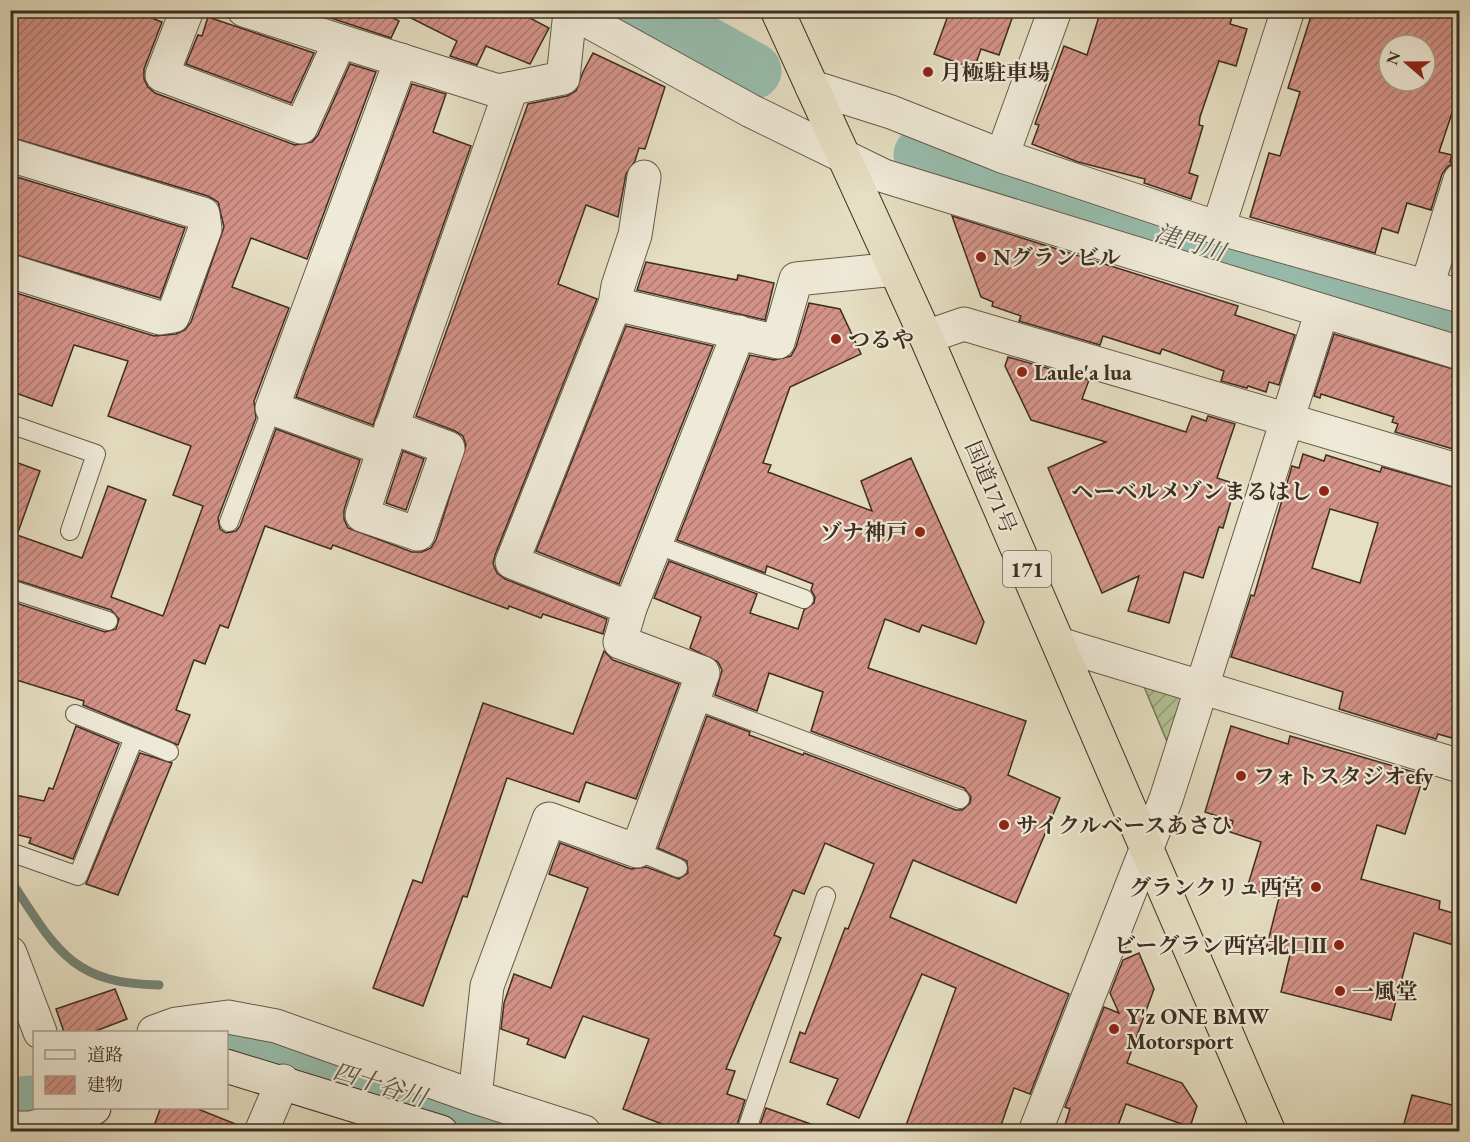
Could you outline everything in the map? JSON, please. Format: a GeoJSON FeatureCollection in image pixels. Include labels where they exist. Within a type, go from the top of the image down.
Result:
{"type":"FeatureCollection","features":[{"type":"Feature","properties":{"kind":"highway","name":"国道171号"},"geometry":{"type":"LineString","coordinates":[[777,10],[926,337],[1269,1131]]}},
{"type":"Feature","properties":{"kind":"street"},"geometry":{"type":"LineString","coordinates":[[187,10],[162,75],[301,127],[340,41]]}},
{"type":"Feature","properties":{"kind":"street"},"geometry":{"type":"LineString","coordinates":[[244,10],[310,20],[340,41],[498,91],[563,78],[569,11],[751,111],[847,160],[918,187],[1460,353]]}},
{"type":"Feature","properties":{"kind":"street"},"geometry":{"type":"LineString","coordinates":[[1002,156],[1055,10]]}},
{"type":"Feature","properties":{"kind":"street"},"geometry":{"type":"LineString","coordinates":[[1218,228],[1288,10]]}},
{"type":"Feature","properties":{"kind":"street"},"geometry":{"type":"LineString","coordinates":[[401,60],[272,408],[388,438],[511,89]]}},
{"type":"Feature","properties":{"kind":"street"},"geometry":{"type":"LineString","coordinates":[[812,87],[891,112],[1002,156],[1218,228],[1460,296]]}},
{"type":"Feature","properties":{"kind":"street"},"geometry":{"type":"LineString","coordinates":[[10,155],[202,214],[205,229],[174,316],[160,318],[10,271]]}},
{"type":"Feature","properties":{"kind":"street"},"geometry":{"type":"LineString","coordinates":[[630,608],[512,562],[615,304],[618,286],[635,235],[644,177]]}},
{"type":"Feature","properties":{"kind":"street"},"geometry":{"type":"LineString","coordinates":[[1427,286],[1460,180]]}},
{"type":"Feature","properties":{"kind":"street"},"geometry":{"type":"LineString","coordinates":[[615,304],[778,342],[796,279],[895,269]]}},
{"type":"Feature","properties":{"kind":"street"},"geometry":{"type":"LineString","coordinates":[[1035,1131],[1147,850],[1203,686],[1322,311]]}},
{"type":"Feature","properties":{"kind":"street"},"geometry":{"type":"LineString","coordinates":[[926,337],[964,324],[1460,471]]}},
{"type":"Feature","properties":{"kind":"street"},"geometry":{"type":"LineString","coordinates":[[475,1097],[487,986],[549,819],[637,851],[703,674],[620,642],[630,608],[739,332]]}},
{"type":"Feature","properties":{"kind":"street"},"geometry":{"type":"LineString","coordinates":[[1059,644],[1460,766]]}},
{"type":"Feature","properties":{"kind":"street"},"geometry":{"type":"LineString","coordinates":[[10,953],[40,1031]]}},
{"type":"Feature","properties":{"kind":"street"},"geometry":{"type":"LineString","coordinates":[[157,1031],[176,1024],[228,1017],[276,1026],[475,1097],[584,1131]]}},
{"type":"Feature","properties":{"kind":"street"},"geometry":{"type":"LineString","coordinates":[[228,1067],[283,1081],[441,1131]]}},
{"type":"Feature","properties":{"kind":"street"},"geometry":{"type":"LineString","coordinates":[[261,1131],[283,1081]]}},
{"type":"Feature","properties":{"kind":"street"},"geometry":{"type":"LineString","coordinates":[[10,1128],[30,1128],[77,1116]]}},
{"type":"Feature","properties":{"kind":"lane"},"geometry":{"type":"LineString","coordinates":[[229,522],[272,408]]}},
{"type":"Feature","properties":{"kind":"lane"},"geometry":{"type":"LineString","coordinates":[[10,424],[96,454],[70,531]]}},
{"type":"Feature","properties":{"kind":"lane"},"geometry":{"type":"LineString","coordinates":[[655,544],[804,599]]}},
{"type":"Feature","properties":{"kind":"lane"},"geometry":{"type":"LineString","coordinates":[[10,589],[108,621]]}},
{"type":"Feature","properties":{"kind":"lane"},"geometry":{"type":"LineString","coordinates":[[693,699],[960,799]]}},
{"type":"Feature","properties":{"kind":"lane"},"geometry":{"type":"LineString","coordinates":[[75,714],[169,752]]}},
{"type":"Feature","properties":{"kind":"lane"},"geometry":{"type":"LineString","coordinates":[[10,852],[78,876],[134,738]]}},
{"type":"Feature","properties":{"kind":"lane"},"geometry":{"type":"LineString","coordinates":[[637,851],[678,868]]}},
{"type":"Feature","properties":{"kind":"lane"},"geometry":{"type":"LineString","coordinates":[[746,1131],[826,896]]}},
{"type":"Feature","properties":{"kind":"green space"},"geometry":{"type":"Polygon","coordinates":[[[1142,682],[1180,694],[1186,706],[1171,751],[1142,682]]]}},
{"type":"Feature","properties":{"kind":"building"},"geometry":{"type":"Polygon","coordinates":[[[10,10],[157,10],[154,19],[162,22],[144,69],[144,79],[148,87],[155,93],[295,145],[312,142],[318,135],[350,64],[376,72],[307,259],[251,238],[232,287],[289,308],[254,401],[256,418],[218,518],[220,529],[226,533],[236,531],[240,526],[276,429],[360,460],[344,510],[344,519],[348,528],[412,552],[422,552],[431,548],[436,540],[466,445],[463,436],[455,431],[416,416],[528,104],[567,96],[576,91],[593,53],[665,87],[645,149],[639,148],[635,161],[626,174],[618,217],[586,205],[558,284],[597,299],[493,564],[497,573],[505,579],[607,619],[603,634],[543,614],[541,618],[509,606],[508,609],[333,545],[331,549],[265,526],[228,628],[220,625],[205,664],[194,660],[176,710],[190,715],[178,745],[83,705],[84,701],[10,678],[10,601],[105,632],[116,629],[119,619],[111,610],[10,578],[10,460],[40,471],[17,535],[82,558],[108,486],[146,500],[111,597],[163,616],[203,506],[173,495],[191,446],[108,416],[128,361],[74,345],[52,406],[10,391],[10,291],[154,336],[176,334],[185,330],[191,322],[224,227],[218,202],[208,196],[10,137],[10,10]]]}},
{"type":"Feature","properties":{"kind":"building"},"geometry":{"type":"Polygon","coordinates":[[[335,10],[378,10],[399,21],[391,38],[331,18],[335,10]]]}},
{"type":"Feature","properties":{"kind":"building"},"geometry":{"type":"Polygon","coordinates":[[[395,10],[515,10],[549,28],[530,64],[486,46],[477,65],[450,56],[457,41],[395,10]]]}},
{"type":"Feature","properties":{"kind":"building"},"geometry":{"type":"Polygon","coordinates":[[[950,10],[1015,10],[999,55],[981,49],[974,69],[934,54],[950,10]]]}},
{"type":"Feature","properties":{"kind":"building"},"geometry":{"type":"Polygon","coordinates":[[[1101,10],[1234,10],[1230,24],[1247,29],[1236,66],[1219,61],[1200,117],[1199,125],[1203,126],[1189,173],[1198,176],[1191,199],[1144,183],[1145,179],[1078,162],[1032,144],[1039,125],[1035,124],[1064,46],[1087,55],[1101,10]]]}},
{"type":"Feature","properties":{"kind":"building"},"geometry":{"type":"Polygon","coordinates":[[[1313,10],[1460,10],[1460,89],[1439,152],[1452,155],[1450,162],[1455,162],[1442,174],[1431,210],[1407,203],[1398,233],[1382,228],[1375,253],[1250,217],[1269,153],[1280,156],[1300,92],[1288,88],[1313,10]]]}},
{"type":"Feature","properties":{"kind":"building"},"geometry":{"type":"Polygon","coordinates":[[[208,17],[314,53],[291,103],[186,64],[198,35],[202,36],[208,17]]]}},
{"type":"Feature","properties":{"kind":"building"},"geometry":{"type":"Polygon","coordinates":[[[412,84],[446,94],[433,132],[471,146],[373,425],[296,397],[412,84]]]}},
{"type":"Feature","properties":{"kind":"building"},"geometry":{"type":"Polygon","coordinates":[[[10,175],[185,228],[160,298],[10,253],[10,175]]]}},
{"type":"Feature","properties":{"kind":"building"},"geometry":{"type":"Polygon","coordinates":[[[952,216],[1238,306],[1235,315],[1295,335],[1279,385],[1269,382],[1266,392],[1248,386],[1247,388],[1221,381],[1224,371],[1162,349],[1160,354],[1103,336],[1100,345],[1019,321],[1021,316],[992,306],[993,302],[981,297],[952,216]]]}},
{"type":"Feature","properties":{"kind":"building"},"geometry":{"type":"Polygon","coordinates":[[[646,262],[737,280],[738,275],[774,283],[765,320],[637,290],[646,262]]]}},
{"type":"Feature","properties":{"kind":"building"},"geometry":{"type":"Polygon","coordinates":[[[809,303],[840,309],[861,354],[790,387],[763,463],[771,465],[768,472],[872,511],[861,481],[911,458],[984,622],[976,644],[922,625],[919,632],[885,619],[868,668],[1026,721],[1008,775],[1060,798],[1016,903],[913,860],[890,917],[1069,994],[1030,1094],[1014,1088],[999,1131],[904,1131],[956,988],[922,974],[859,1118],[827,1104],[838,1079],[790,1062],[800,1032],[805,1034],[845,928],[848,929],[874,864],[825,843],[804,894],[793,890],[774,935],[781,938],[726,1069],[735,1071],[727,1094],[745,1100],[735,1131],[680,1131],[623,1109],[649,1039],[583,1016],[565,1058],[527,1044],[529,1039],[501,1029],[504,1003],[514,974],[551,988],[588,888],[549,874],[560,843],[631,869],[646,867],[679,879],[688,873],[687,861],[658,848],[707,716],[750,732],[749,735],[803,755],[804,753],[956,810],[962,810],[970,803],[971,797],[964,788],[811,731],[823,692],[769,673],[757,711],[715,695],[722,670],[718,662],[690,648],[701,617],[654,598],[669,561],[757,594],[750,613],[798,629],[804,610],[814,603],[815,597],[811,590],[813,584],[767,566],[765,573],[677,540],[750,355],[774,360],[791,356],[796,347],[809,303]]]}},
{"type":"Feature","properties":{"kind":"building"},"geometry":{"type":"Polygon","coordinates":[[[626,326],[713,346],[619,584],[536,551],[626,326]]]}},
{"type":"Feature","properties":{"kind":"building"},"geometry":{"type":"Polygon","coordinates":[[[1334,334],[1460,371],[1460,451],[1395,432],[1398,424],[1392,422],[1394,417],[1321,394],[1320,398],[1314,396],[1334,334]]]}},
{"type":"Feature","properties":{"kind":"building"},"geometry":{"type":"Polygon","coordinates":[[[1008,357],[1089,380],[1082,399],[1186,432],[1192,416],[1206,421],[1208,416],[1235,424],[1217,478],[1236,484],[1223,528],[1219,527],[1203,578],[1184,572],[1169,623],[1128,611],[1139,576],[1102,593],[1048,468],[1106,442],[1031,420],[1005,366],[1008,357]]]}},
{"type":"Feature","properties":{"kind":"building"},"geometry":{"type":"Polygon","coordinates":[[[403,451],[424,459],[406,510],[386,503],[403,451]]]}},
{"type":"Feature","properties":{"kind":"building"},"geometry":{"type":"Polygon","coordinates":[[[1303,454],[1324,461],[1326,455],[1380,472],[1382,467],[1460,489],[1460,713],[1452,738],[1438,734],[1436,739],[1339,709],[1343,692],[1231,657],[1251,595],[1254,596],[1292,466],[1299,468],[1303,454]],[[1330,509],[1312,568],[1360,583],[1378,523],[1330,509]]]}},
{"type":"Feature","properties":{"kind":"building"},"geometry":{"type":"Polygon","coordinates":[[[604,651],[613,660],[679,684],[636,799],[586,782],[579,802],[507,778],[467,897],[463,896],[423,1006],[373,988],[413,880],[422,883],[483,703],[573,734],[604,651]]]}},
{"type":"Feature","properties":{"kind":"building"},"geometry":{"type":"Polygon","coordinates":[[[76,726],[119,744],[73,859],[29,843],[31,838],[10,833],[10,794],[44,801],[49,788],[53,789],[76,726]]]}},
{"type":"Feature","properties":{"kind":"building"},"geometry":{"type":"Polygon","coordinates":[[[1231,726],[1288,744],[1290,736],[1424,775],[1405,834],[1377,825],[1361,879],[1440,901],[1439,909],[1460,915],[1460,947],[1414,933],[1391,1020],[1281,992],[1290,955],[1266,949],[1279,898],[1247,888],[1261,842],[1230,832],[1233,821],[1205,812],[1231,726]]]}},
{"type":"Feature","properties":{"kind":"building"},"geometry":{"type":"Polygon","coordinates":[[[140,753],[172,763],[118,895],[86,884],[140,753]]]}},
{"type":"Feature","properties":{"kind":"building"},"geometry":{"type":"Polygon","coordinates":[[[1139,953],[1154,989],[1127,1063],[1182,1083],[1197,1106],[1190,1127],[1126,1104],[1116,1131],[1063,1131],[1070,1109],[1065,1107],[1104,1007],[1119,1013],[1110,993],[1123,960],[1139,953]]]}},
{"type":"Feature","properties":{"kind":"building"},"geometry":{"type":"Polygon","coordinates":[[[115,989],[127,1019],[96,1031],[64,1031],[56,1009],[115,989]]]}},
{"type":"Feature","properties":{"kind":"building"},"geometry":{"type":"Polygon","coordinates":[[[1412,1095],[1460,1107],[1460,1131],[1402,1131],[1412,1095]]]}},
{"type":"Feature","properties":{"kind":"building"},"geometry":{"type":"Polygon","coordinates":[[[766,1108],[822,1128],[821,1131],[758,1131],[766,1108]]]}},
{"type":"Feature","properties":{"kind":"building"},"geometry":{"type":"Polygon","coordinates":[[[160,1109],[198,1109],[243,1127],[243,1131],[152,1131],[160,1109]]]}},
{"type":"Feature","properties":{"kind":"waterway","name":"津門川"},"geometry":{"type":"LineString","coordinates":[[643,10],[753,71]]}},
{"type":"Feature","properties":{"kind":"waterway","name":"津門川"},"geometry":{"type":"LineString","coordinates":[[922,155],[984,178],[1460,325]]}},
{"type":"Feature","properties":{"kind":"waterway"},"geometry":{"type":"LineString","coordinates":[[13,884],[55,945],[70,959],[86,970],[106,978],[130,983],[159,985]]}},
{"type":"Feature","properties":{"kind":"waterway","name":"四十谷川"},"geometry":{"type":"LineString","coordinates":[[228,1045],[266,1049],[525,1130]]}},
{"type":"Feature","properties":{"kind":"waterway"},"geometry":{"type":"LineString","coordinates":[[10,1106],[30,1104]]}},
{"type":"Feature","properties":{"kind":"place","name":"月極駐車場"},"geometry":{"type":"Point","coordinates":[928,72]}},
{"type":"Feature","properties":{"kind":"place","name":"Nグランビル"},"geometry":{"type":"Point","coordinates":[981,257]}},
{"type":"Feature","properties":{"kind":"place","name":"つるや"},"geometry":{"type":"Point","coordinates":[836,339]}},
{"type":"Feature","properties":{"kind":"place","name":"Laule'a lua"},"geometry":{"type":"Point","coordinates":[1022,372]}},
{"type":"Feature","properties":{"kind":"place","name":"ヘーベルメゾンまるはし"},"geometry":{"type":"Point","coordinates":[1324,491]}},
{"type":"Feature","properties":{"kind":"place","name":"ゾナ神戸"},"geometry":{"type":"Point","coordinates":[920,532]}},
{"type":"Feature","properties":{"kind":"place","name":"フォトスタジオefy"},"geometry":{"type":"Point","coordinates":[1241,776]}},
{"type":"Feature","properties":{"kind":"place","name":"サイクルベースあさひ"},"geometry":{"type":"Point","coordinates":[1004,825]}},
{"type":"Feature","properties":{"kind":"place","name":"グランクリュ西宮"},"geometry":{"type":"Point","coordinates":[1316,887]}},
{"type":"Feature","properties":{"kind":"place","name":"ビーグラン西宮北口Ⅱ"},"geometry":{"type":"Point","coordinates":[1339,945]}},
{"type":"Feature","properties":{"kind":"place","name":"一風堂"},"geometry":{"type":"Point","coordinates":[1340,991]}},
{"type":"Feature","properties":{"kind":"place","name":"Y'z ONE BMW Motorsport"},"geometry":{"type":"Point","coordinates":[1114,1029]}}]}
